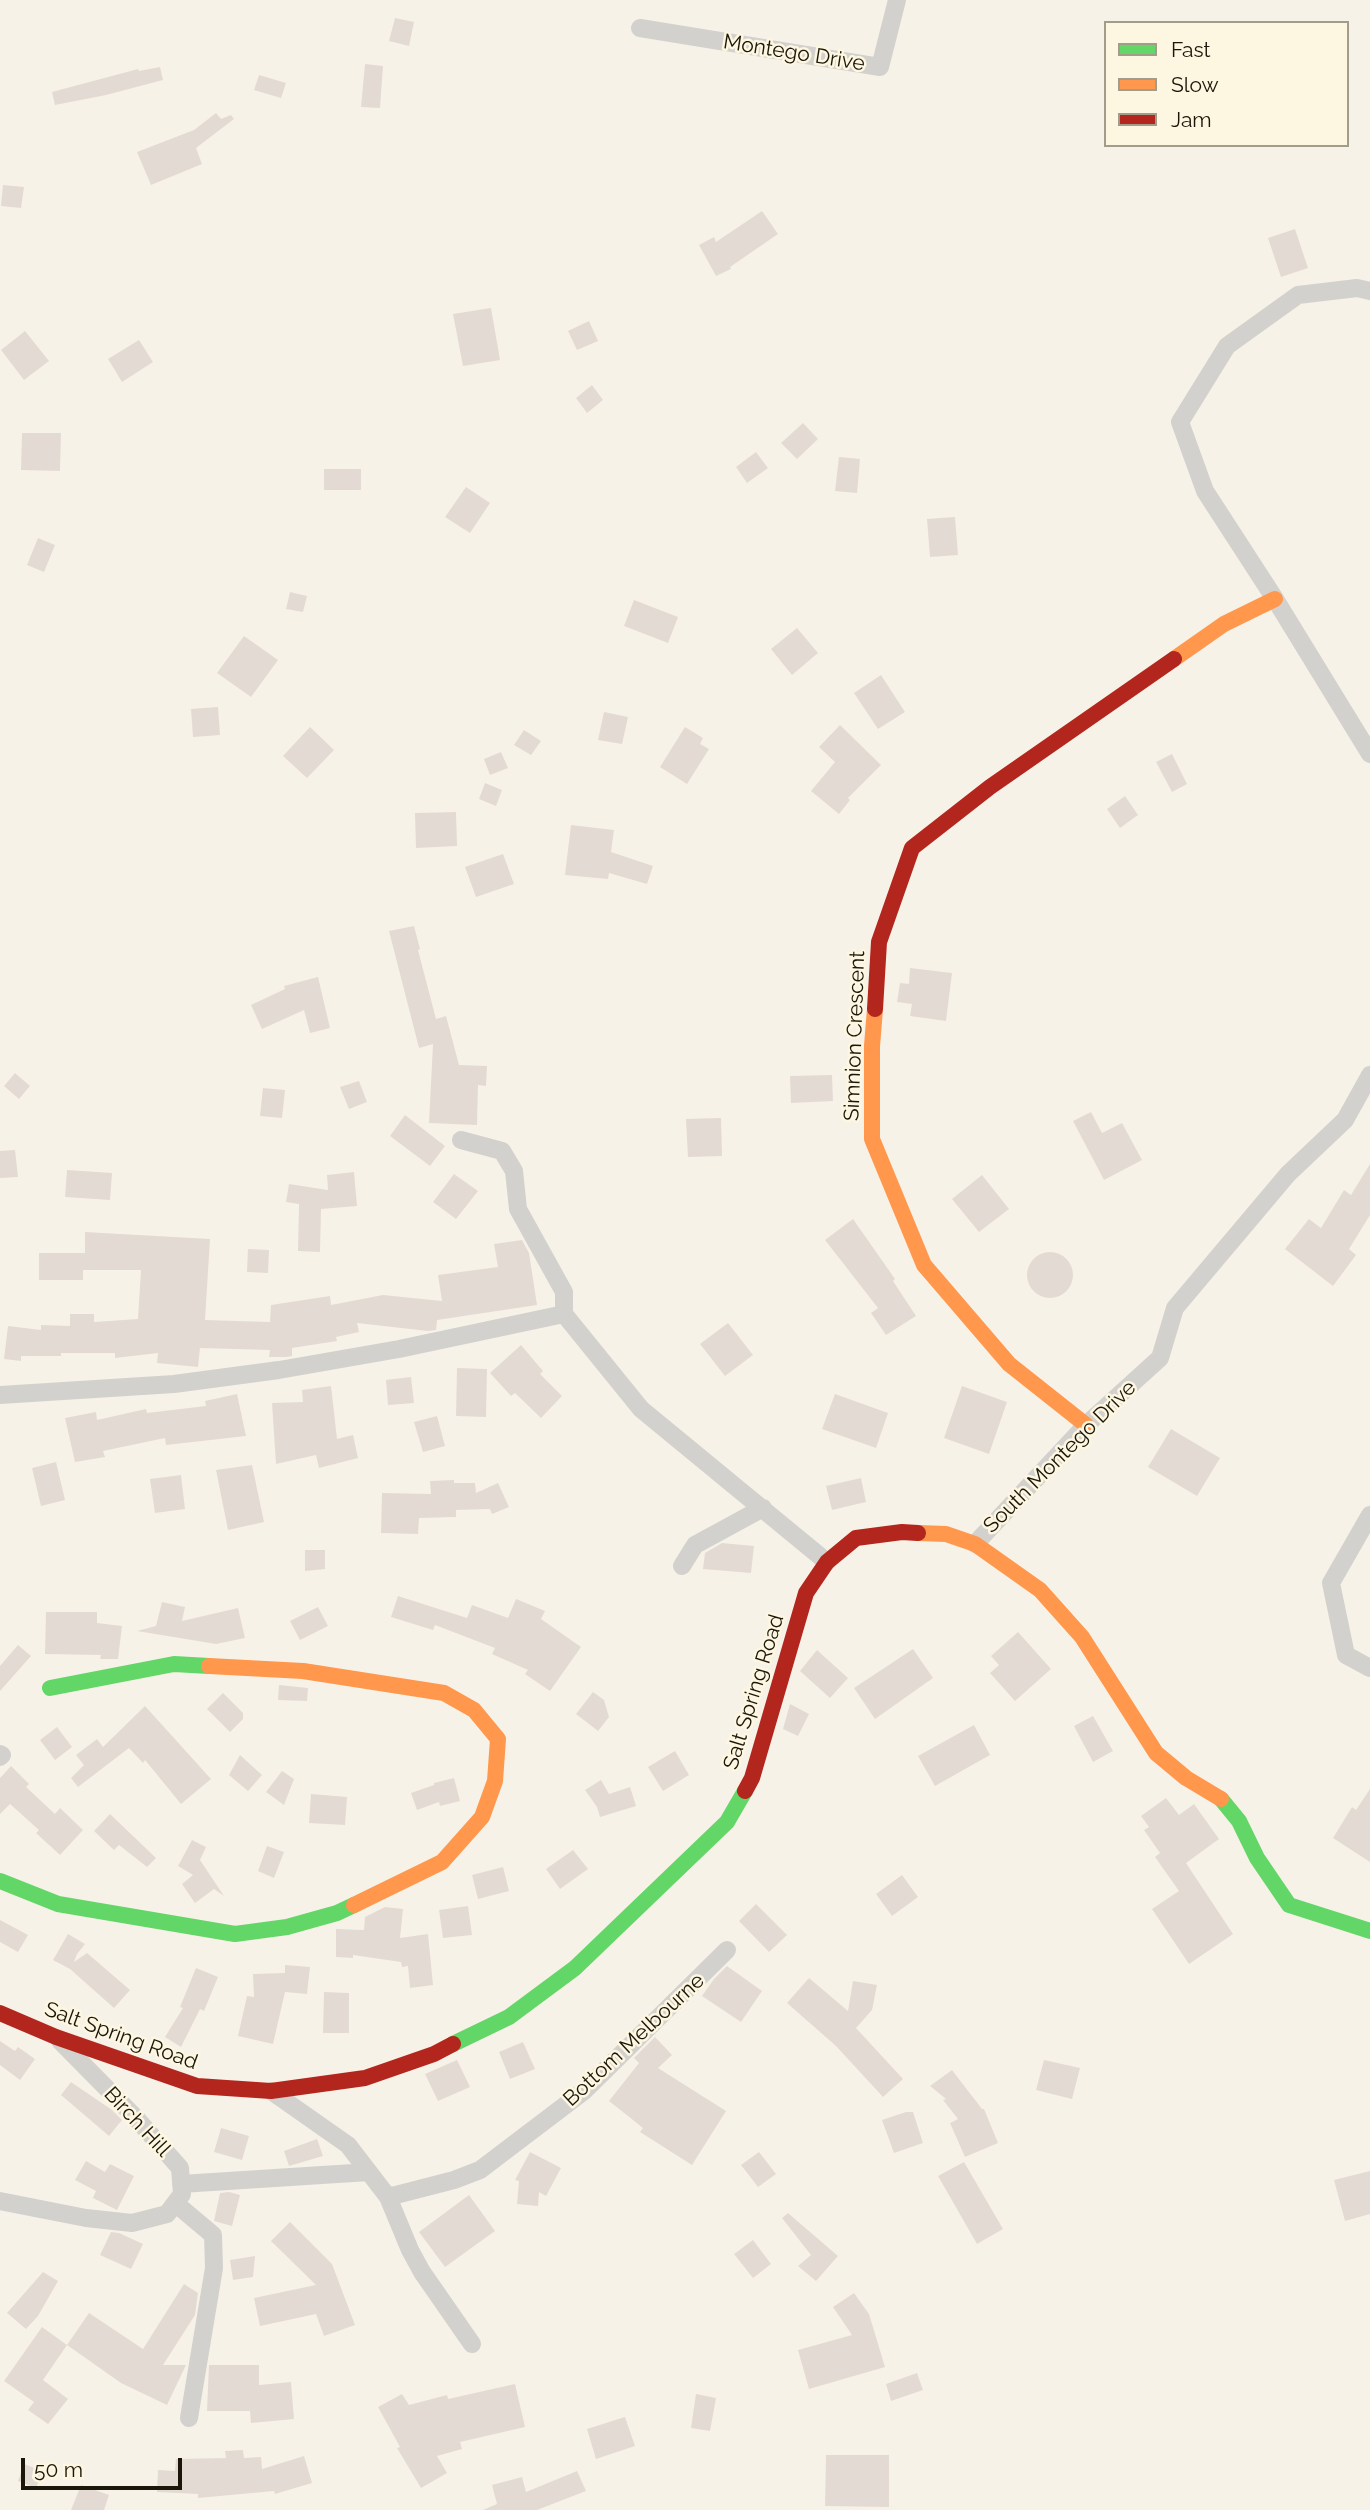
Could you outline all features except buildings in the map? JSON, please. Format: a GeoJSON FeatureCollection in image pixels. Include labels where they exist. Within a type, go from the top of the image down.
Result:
{"type":"FeatureCollection","features":[{"type":"Feature","properties":{"kind":"street","name":"Montego Drive"},"geometry":{"type":"LineString","coordinates":[[640,28],[880,67],[897,0]]}},
{"type":"Feature","properties":{"kind":"street"},"geometry":{"type":"LineString","coordinates":[[1370,291],[1357,288],[1298,295],[1227,346],[1180,422],[1205,491],[1370,754]]}},
{"type":"Feature","properties":{"kind":"street","name":"Simnion Crescent"},"geometry":{"type":"LineString","coordinates":[[1086,1424],[1009,1364],[924,1265],[872,1139],[872,1045],[879,942],[912,848],[990,787],[1224,624],[1275,599]]}},
{"type":"Feature","properties":{"kind":"street","name":"South Montego Drive"},"geometry":{"type":"LineString","coordinates":[[975,1544],[1086,1424],[1160,1358],[1175,1308],[1288,1174],[1345,1120],[1370,1075]]}},
{"type":"Feature","properties":{"kind":"street"},"geometry":{"type":"LineString","coordinates":[[461,1140],[502,1151],[514,1171],[518,1209],[564,1292],[564,1314],[640,1409],[827,1562]]}},
{"type":"Feature","properties":{"kind":"street"},"geometry":{"type":"LineString","coordinates":[[0,1395],[174,1384],[279,1370],[399,1349],[564,1314]]}},
{"type":"Feature","properties":{"kind":"street"},"geometry":{"type":"LineString","coordinates":[[682,1566],[695,1545],[764,1508]]}},
{"type":"Feature","properties":{"kind":"street"},"geometry":{"type":"LineString","coordinates":[[1370,1515],[1331,1583],[1346,1655],[1370,1668]]}},
{"type":"Feature","properties":{"kind":"street","name":"Salt Spring Road"},"geometry":{"type":"LineString","coordinates":[[0,2013],[56,2037],[197,2086],[271,2091],[365,2078],[434,2054],[509,2017],[575,1968],[727,1822],[752,1778],[783,1664],[806,1593],[827,1562],[856,1538],[902,1532],[946,1534],[975,1544],[1040,1590],[1082,1637],[1156,1753],[1186,1778],[1221,1798],[1239,1821],[1257,1858],[1289,1905],[1370,1931]]}},
{"type":"Feature","properties":{"kind":"street"},"geometry":{"type":"LineString","coordinates":[[0,1881],[58,1904],[235,1934],[287,1927],[337,1913],[442,1862],[482,1817],[495,1781],[498,1739],[474,1710],[444,1693],[303,1671],[174,1664],[50,1688]]}},
{"type":"Feature","properties":{"kind":"street","name":"Bottom Melbourne"},"geometry":{"type":"LineString","coordinates":[[388,2197],[454,2180],[480,2170],[584,2091],[727,1950]]}},
{"type":"Feature","properties":{"kind":"street","name":"Birch Hill"},"geometry":{"type":"LineString","coordinates":[[56,2037],[136,2118],[180,2168],[181,2184]]}},
{"type":"Feature","properties":{"kind":"street"},"geometry":{"type":"LineString","coordinates":[[271,2091],[348,2145],[388,2197],[422,2272],[472,2344]]}},
{"type":"Feature","properties":{"kind":"street"},"geometry":{"type":"LineString","coordinates":[[0,2201],[86,2218],[132,2222],[167,2214],[182,2194],[181,2184],[369,2172]]}},
{"type":"Feature","properties":{"kind":"street"},"geometry":{"type":"LineString","coordinates":[[175,2203],[213,2235],[214,2268],[188,2418]]}},
{"type":"Feature","properties":{"kind":"traffic: fast"},"geometry":{"type":"LineString","coordinates":[[50,1688],[174,1664],[209,1666]]}},
{"type":"Feature","properties":{"kind":"traffic: fast"},"geometry":{"type":"LineString","coordinates":[[453,2044],[509,2017],[575,1968],[727,1822],[745,1791]]}},
{"type":"Feature","properties":{"kind":"traffic: fast"},"geometry":{"type":"LineString","coordinates":[[1221,1799],[1239,1821],[1257,1858],[1289,1905],[1370,1931]]}},
{"type":"Feature","properties":{"kind":"traffic: fast"},"geometry":{"type":"LineString","coordinates":[[0,1881],[58,1904],[235,1934],[287,1927],[337,1913],[354,1905]]}},
{"type":"Feature","properties":{"kind":"traffic: slow"},"geometry":{"type":"LineString","coordinates":[[1174,659],[1224,624],[1275,599]]}},
{"type":"Feature","properties":{"kind":"traffic: slow"},"geometry":{"type":"LineString","coordinates":[[875,1009],[872,1046],[872,1139],[924,1265],[1009,1364],[1086,1425]]}},
{"type":"Feature","properties":{"kind":"traffic: slow"},"geometry":{"type":"LineString","coordinates":[[918,1533],[946,1534],[975,1544],[1040,1590],[1082,1637],[1156,1753],[1186,1778],[1221,1799]]}},
{"type":"Feature","properties":{"kind":"traffic: slow"},"geometry":{"type":"LineString","coordinates":[[209,1666],[303,1671],[444,1693],[474,1710],[498,1739],[495,1781],[482,1817],[442,1862],[354,1905]]}},
{"type":"Feature","properties":{"kind":"traffic: jam"},"geometry":{"type":"LineString","coordinates":[[875,1009],[879,942],[912,848],[990,787],[1174,659]]}},
{"type":"Feature","properties":{"kind":"traffic: jam"},"geometry":{"type":"LineString","coordinates":[[745,1791],[752,1778],[806,1593],[827,1562],[856,1538],[902,1532],[918,1533]]}},
{"type":"Feature","properties":{"kind":"traffic: jam"},"geometry":{"type":"LineString","coordinates":[[0,2013],[56,2037],[197,2086],[271,2091],[365,2078],[434,2054],[453,2044]]}}]}
